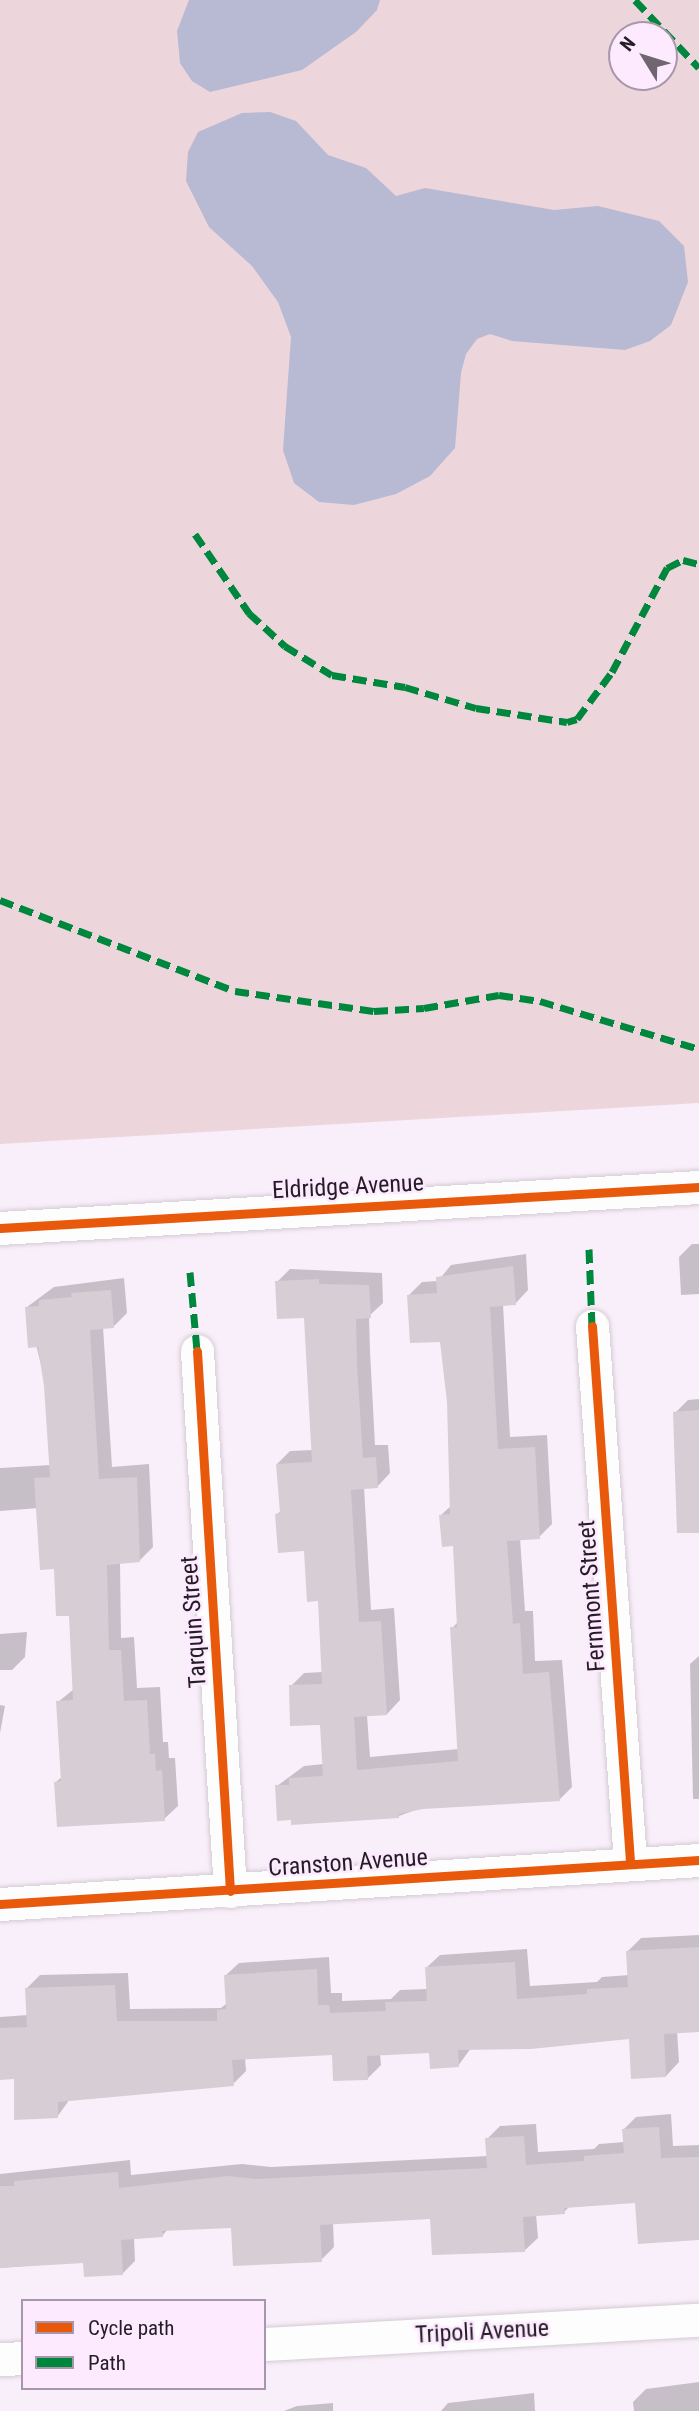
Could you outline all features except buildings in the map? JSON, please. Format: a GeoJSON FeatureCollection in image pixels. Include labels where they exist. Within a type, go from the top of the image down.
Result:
{"type":"FeatureCollection","features":[{"type":"Feature","properties":{"kind":"street","name":"Eldridge Avenue"},"geometry":{"type":"LineString","coordinates":[[0,1228],[699,1187]]}},
{"type":"Feature","properties":{"kind":"street","name":"Fernmont Street"},"geometry":{"type":"LineString","coordinates":[[592,1326],[630,1862]]}},
{"type":"Feature","properties":{"kind":"street","name":"Tarquin Street"},"geometry":{"type":"LineString","coordinates":[[197,1351],[230,1891]]}},
{"type":"Feature","properties":{"kind":"street","name":"Cranston Avenue"},"geometry":{"type":"LineString","coordinates":[[0,1904],[230,1891],[630,1862],[699,1860]]}},
{"type":"Feature","properties":{"kind":"street","name":"Tripoli Avenue"},"geometry":{"type":"LineString","coordinates":[[266,2344],[699,2320]]}},
{"type":"Feature","properties":{"kind":"street"},"geometry":{"type":"LineString","coordinates":[[0,2359],[21,2358]]}},
{"type":"Feature","properties":{"kind":"shaded area"},"geometry":{"type":"Polygon","coordinates":[[[0,0],[699,0],[699,1103],[0,1144],[0,0]]]}},
{"type":"Feature","properties":{"kind":"water"},"geometry":{"type":"Polygon","coordinates":[[[189,0],[380,0],[377,10],[356,32],[302,70],[210,92],[192,81],[180,63],[177,31],[189,0]]]}},
{"type":"Feature","properties":{"kind":"water"},"geometry":{"type":"Polygon","coordinates":[[[270,112],[296,121],[328,155],[366,168],[396,196],[425,188],[554,210],[598,206],[659,221],[684,246],[688,282],[671,325],[650,341],[625,350],[512,341],[490,334],[477,339],[466,354],[461,373],[455,448],[430,476],[396,494],[354,505],[319,502],[294,483],[283,450],[291,337],[278,302],[252,266],[209,227],[186,181],[188,152],[198,132],[242,113],[270,112]]]}},
{"type":"Feature","properties":{"kind":"marked path"},"geometry":{"type":"LineString","coordinates":[[635,0],[699,68]]}},
{"type":"Feature","properties":{"kind":"marked path"},"geometry":{"type":"LineString","coordinates":[[195,534],[249,613],[285,646],[332,675],[405,687],[476,708],[567,722],[577,719],[612,672],[667,568],[683,560],[699,564]]}},
{"type":"Feature","properties":{"kind":"marked path"},"geometry":{"type":"LineString","coordinates":[[0,900],[235,991],[374,1011],[424,1008],[499,995],[540,1001],[699,1049]]}},
{"type":"Feature","properties":{"kind":"marked path"},"geometry":{"type":"LineString","coordinates":[[589,1249],[592,1326]]}},
{"type":"Feature","properties":{"kind":"marked path"},"geometry":{"type":"LineString","coordinates":[[190,1272],[197,1351]]}},
{"type":"Feature","properties":{"kind":"cycle path"},"geometry":{"type":"LineString","coordinates":[[0,1228],[699,1187]]}},
{"type":"Feature","properties":{"kind":"cycle path"},"geometry":{"type":"LineString","coordinates":[[592,1326],[630,1862]]}},
{"type":"Feature","properties":{"kind":"cycle path"},"geometry":{"type":"LineString","coordinates":[[197,1351],[230,1891]]}},
{"type":"Feature","properties":{"kind":"cycle path"},"geometry":{"type":"LineString","coordinates":[[0,1904],[699,1860]]}}]}
